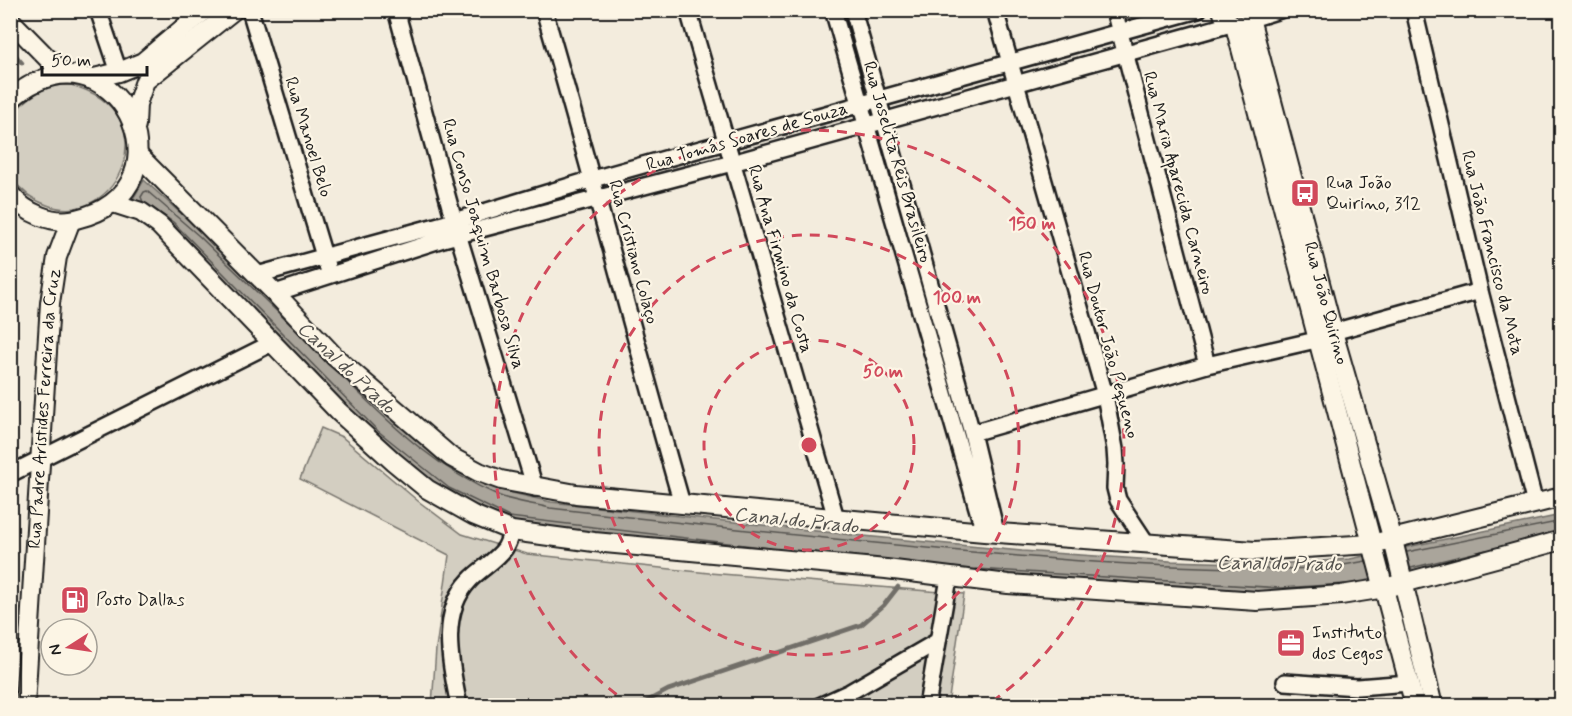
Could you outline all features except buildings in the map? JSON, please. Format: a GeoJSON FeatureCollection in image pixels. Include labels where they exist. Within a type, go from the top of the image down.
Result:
{"type":"FeatureCollection","features":[{"type":"Feature","properties":{"kind":"main road"},"geometry":{"type":"LineString","coordinates":[[90,79],[118,72],[143,62],[205,10]]}},
{"type":"Feature","properties":{"kind":"main road"},"geometry":{"type":"LineString","coordinates":[[10,194],[26,208],[40,216],[55,220],[71,220],[93,215],[113,203],[125,189],[134,173],[138,154],[137,104],[146,81],[234,10]]}},
{"type":"Feature","properties":{"kind":"main road","name":"Rua João Quirino"},"geometry":{"type":"LineString","coordinates":[[1241,18],[1394,542],[1433,705]]}},
{"type":"Feature","properties":{"kind":"main road","name":"Rua João Quirino"},"geometry":{"type":"LineString","coordinates":[[1241,18],[1316,340],[1384,585],[1414,705]]}},
{"type":"Feature","properties":{"kind":"main road"},"geometry":{"type":"LineString","coordinates":[[10,20],[47,55],[63,75]]}},
{"type":"Feature","properties":{"kind":"main road"},"geometry":{"type":"LineString","coordinates":[[10,100],[25,87],[43,78],[63,75],[90,79],[106,87],[119,98],[130,113],[136,130]]}},
{"type":"Feature","properties":{"kind":"main road"},"geometry":{"type":"LineString","coordinates":[[138,154],[335,357],[451,457],[478,472],[501,480],[535,488],[682,504],[990,532],[1255,551],[1373,547],[1562,497]]}},
{"type":"Feature","properties":{"kind":"main road"},"geometry":{"type":"LineString","coordinates":[[113,203],[141,212],[159,225],[339,412],[427,489],[473,515],[512,531],[594,542],[875,568],[1008,584],[1257,601],[1341,595],[1403,582],[1562,540]]}},
{"type":"Feature","properties":{"kind":"main road","name":"Rua Padre Aristides Ferreira da Cruz"},"geometry":{"type":"LineString","coordinates":[[25,705],[50,303],[57,257],[71,220]]}},
{"type":"Feature","properties":{"kind":"street"},"geometry":{"type":"LineString","coordinates":[[98,10],[118,72]]}},
{"type":"Feature","properties":{"kind":"street","name":"Rua Manoel Belo"},"geometry":{"type":"LineString","coordinates":[[250,10],[329,274]]}},
{"type":"Feature","properties":{"kind":"street","name":"Rua Conso Joaquim Barbosa Silva"},"geometry":{"type":"LineString","coordinates":[[396,10],[457,228],[535,488]]}},
{"type":"Feature","properties":{"kind":"street","name":"Rua Cristiano Colaço"},"geometry":{"type":"LineString","coordinates":[[544,10],[682,504]]}},
{"type":"Feature","properties":{"kind":"street","name":"Rua Ana Firmino da Costa"},"geometry":{"type":"LineString","coordinates":[[688,10],[836,518]]}},
{"type":"Feature","properties":{"kind":"street","name":"Rua Joselita Reis Brasileiro"},"geometry":{"type":"LineString","coordinates":[[833,10],[859,106],[990,532]]}},
{"type":"Feature","properties":{"kind":"street","name":"Rua Joselita Reis Brasileiro"},"geometry":{"type":"LineString","coordinates":[[853,10],[972,433],[990,532]]}},
{"type":"Feature","properties":{"kind":"street","name":"Rua Doutor João Pequeno"},"geometry":{"type":"LineString","coordinates":[[995,10],[1105,395],[1115,449],[1115,488],[1118,500],[1147,544]]}},
{"type":"Feature","properties":{"kind":"street","name":"Rua Maria Aparecida Carneiro"},"geometry":{"type":"LineString","coordinates":[[1113,10],[1206,365]]}},
{"type":"Feature","properties":{"kind":"street","name":"Rua Tomás Soares de Souza"},"geometry":{"type":"LineString","coordinates":[[275,293],[443,239],[457,228],[593,179],[1198,10]]}},
{"type":"Feature","properties":{"kind":"street","name":"Rua Tomás Soares de Souza"},"geometry":{"type":"LineString","coordinates":[[257,275],[324,256],[597,199],[1016,84],[1241,18],[1280,10]]}},
{"type":"Feature","properties":{"kind":"street","name":"Rua João Francisco da Mota"},"geometry":{"type":"LineString","coordinates":[[1414,10],[1480,291],[1535,504]]}},
{"type":"Feature","properties":{"kind":"street"},"geometry":{"type":"LineString","coordinates":[[1334,332],[1480,291]]}},
{"type":"Feature","properties":{"kind":"street"},"geometry":{"type":"LineString","coordinates":[[972,433],[1206,365],[1316,340]]}},
{"type":"Feature","properties":{"kind":"street"},"geometry":{"type":"LineString","coordinates":[[10,474],[272,343]]}},
{"type":"Feature","properties":{"kind":"street"},"geometry":{"type":"LineString","coordinates":[[459,705],[450,652],[451,618],[456,597],[470,579],[505,549],[512,531]]}},
{"type":"Feature","properties":{"kind":"street"},"geometry":{"type":"LineString","coordinates":[[927,705],[949,578]]}},
{"type":"Feature","properties":{"kind":"street"},"geometry":{"type":"LineString","coordinates":[[819,705],[850,692],[938,642]]}},
{"type":"Feature","properties":{"kind":"street"},"geometry":{"type":"LineString","coordinates":[[1284,682],[1357,687],[1409,683]]}},
{"type":"Feature","properties":{"kind":"shaded area"},"geometry":{"type":"Polygon","coordinates":[[[71,85],[102,99],[119,119],[126,142],[123,165],[112,186],[94,201],[72,208],[47,205],[32,198],[12,178],[10,168],[10,126],[13,114],[28,99],[41,91],[52,86],[71,85]]]}},
{"type":"Feature","properties":{"kind":"shaded area"},"geometry":{"type":"Polygon","coordinates":[[[321,428],[342,437],[418,501],[462,534],[527,554],[709,573],[964,594],[948,705],[432,705],[436,649],[449,555],[300,479],[321,428]]]}},
{"type":"Feature","properties":{"kind":"water"},"geometry":{"type":"Polygon","coordinates":[[[144,180],[461,468],[504,491],[551,502],[853,535],[1022,551],[1170,561],[1275,564],[1350,559],[1561,515],[1561,534],[1347,590],[1282,594],[973,575],[507,523],[446,493],[374,436],[131,202],[144,180]]]}},
{"type":"Feature","properties":{"kind":"waterway","name":"Canal do Prado"},"geometry":{"type":"LineString","coordinates":[[10,49],[22,63]]}},
{"type":"Feature","properties":{"kind":"waterway"},"geometry":{"type":"LineString","coordinates":[[638,706],[668,690],[861,625],[884,605],[898,587]]}},
{"type":"Feature","properties":{"kind":"place","name":"Rua João Quirino, 312"},"geometry":{"type":"Point","coordinates":[1305,193]}},
{"type":"Feature","properties":{"kind":"place","name":"Posto Dallas"},"geometry":{"type":"Point","coordinates":[75,600]}},
{"type":"Feature","properties":{"kind":"place","name":"Instituto dos Cegos"},"geometry":{"type":"Point","coordinates":[1291,643]}}]}
